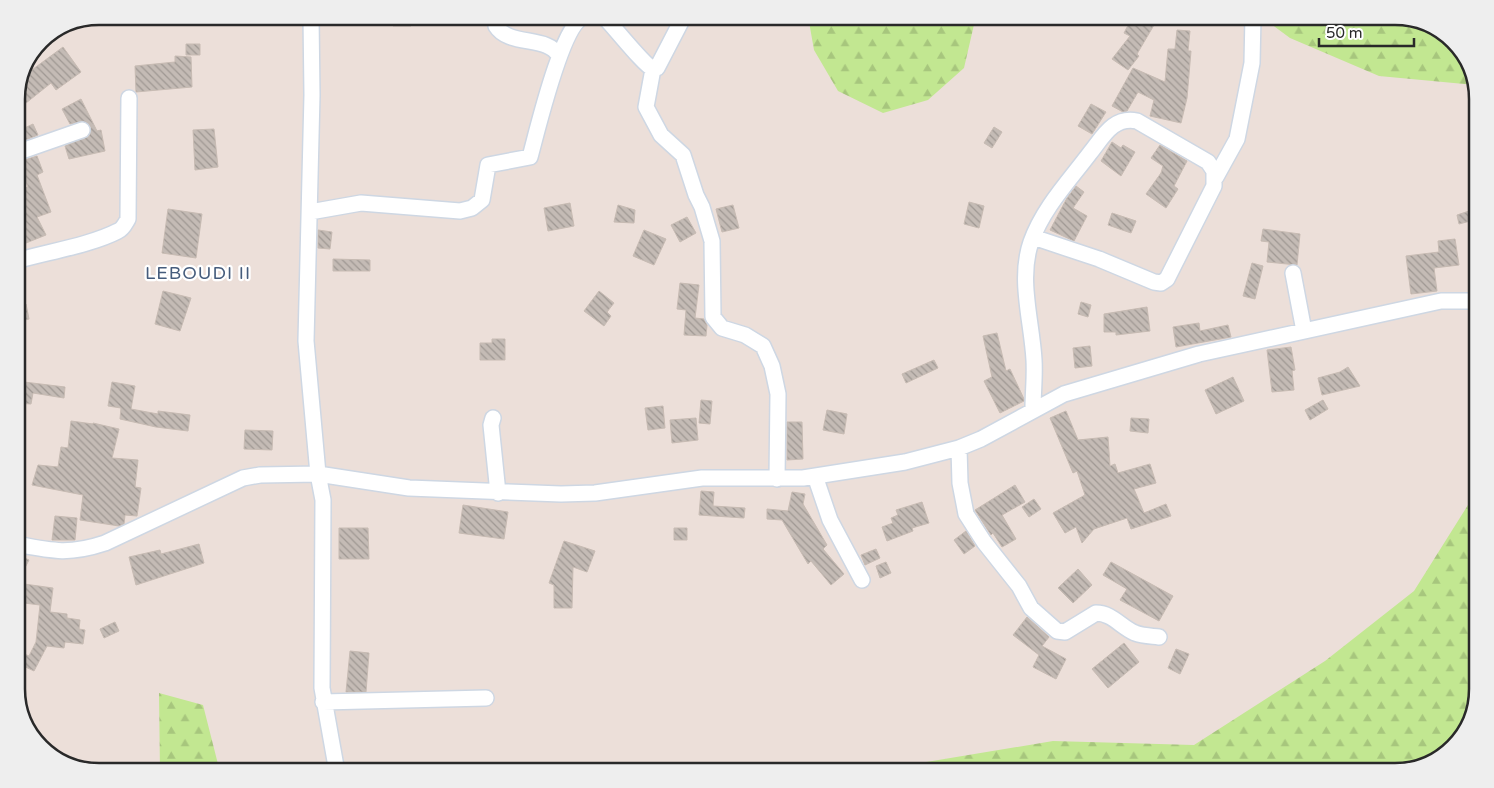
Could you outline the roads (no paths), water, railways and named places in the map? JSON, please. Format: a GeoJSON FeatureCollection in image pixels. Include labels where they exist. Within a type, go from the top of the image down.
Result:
{"type":"FeatureCollection","features":[{"type":"Feature","properties":{"kind":"street"},"geometry":{"type":"LineString","coordinates":[[311,25],[310,212],[306,341],[318,474],[323,500],[323,702],[335,763]]}},
{"type":"Feature","properties":{"kind":"street"},"geometry":{"type":"LineString","coordinates":[[496,25],[505,36],[540,44],[556,51],[560,56]]}},
{"type":"Feature","properties":{"kind":"street"},"geometry":{"type":"LineString","coordinates":[[310,212],[361,203],[460,211],[472,208],[482,200],[488,165],[530,157],[560,56],[574,25]]}},
{"type":"Feature","properties":{"kind":"street"},"geometry":{"type":"LineString","coordinates":[[611,25],[644,62],[653,69]]}},
{"type":"Feature","properties":{"kind":"street"},"geometry":{"type":"LineString","coordinates":[[653,69],[658,68],[680,25]]}},
{"type":"Feature","properties":{"kind":"street"},"geometry":{"type":"LineString","coordinates":[[1033,236],[1099,259],[1154,282],[1162,283],[1167,280],[1214,186],[1216,177],[1237,139],[1252,63],[1253,25]]}},
{"type":"Feature","properties":{"kind":"street"},"geometry":{"type":"LineString","coordinates":[[653,69],[646,108],[661,135],[683,154],[712,241],[713,317],[722,328],[745,335],[763,346],[772,366],[778,394],[777,479]]}},
{"type":"Feature","properties":{"kind":"street"},"geometry":{"type":"LineString","coordinates":[[25,258],[88,241],[120,230],[124,226],[128,219],[129,98]]}},
{"type":"Feature","properties":{"kind":"street"},"geometry":{"type":"LineString","coordinates":[[1033,410],[1034,360],[1027,291],[1027,264],[1033,236],[1044,215],[1061,190],[1111,126],[1128,119],[1137,121],[1208,162],[1216,177]]}},
{"type":"Feature","properties":{"kind":"street"},"geometry":{"type":"LineString","coordinates":[[25,150],[82,130]]}},
{"type":"Feature","properties":{"kind":"street"},"geometry":{"type":"LineString","coordinates":[[1293,273],[1304,331]]}},
{"type":"Feature","properties":{"kind":"street"},"geometry":{"type":"LineString","coordinates":[[25,546],[46,550],[81,551],[105,544],[243,478],[260,475],[318,474],[409,488],[498,492],[595,493],[725,477],[777,479],[815,476],[905,462],[959,448],[981,439],[1064,394],[1199,354],[1441,301],[1469,301]]}},
{"type":"Feature","properties":{"kind":"street"},"geometry":{"type":"LineString","coordinates":[[493,418],[491,425],[498,492]]}},
{"type":"Feature","properties":{"kind":"street"},"geometry":{"type":"LineString","coordinates":[[959,448],[960,491],[966,514],[1039,616],[1057,631],[1065,632],[1096,613],[1101,613],[1109,616],[1134,633],[1159,637]]}},
{"type":"Feature","properties":{"kind":"street"},"geometry":{"type":"LineString","coordinates":[[815,476],[830,520],[862,580]]}},
{"type":"Feature","properties":{"kind":"street"},"geometry":{"type":"LineString","coordinates":[[323,702],[486,698]]}},
{"type":"Feature","properties":{"kind":"district","name":"LEBOUDI II"},"geometry":{"type":"Point","coordinates":[198,273]}}]}
